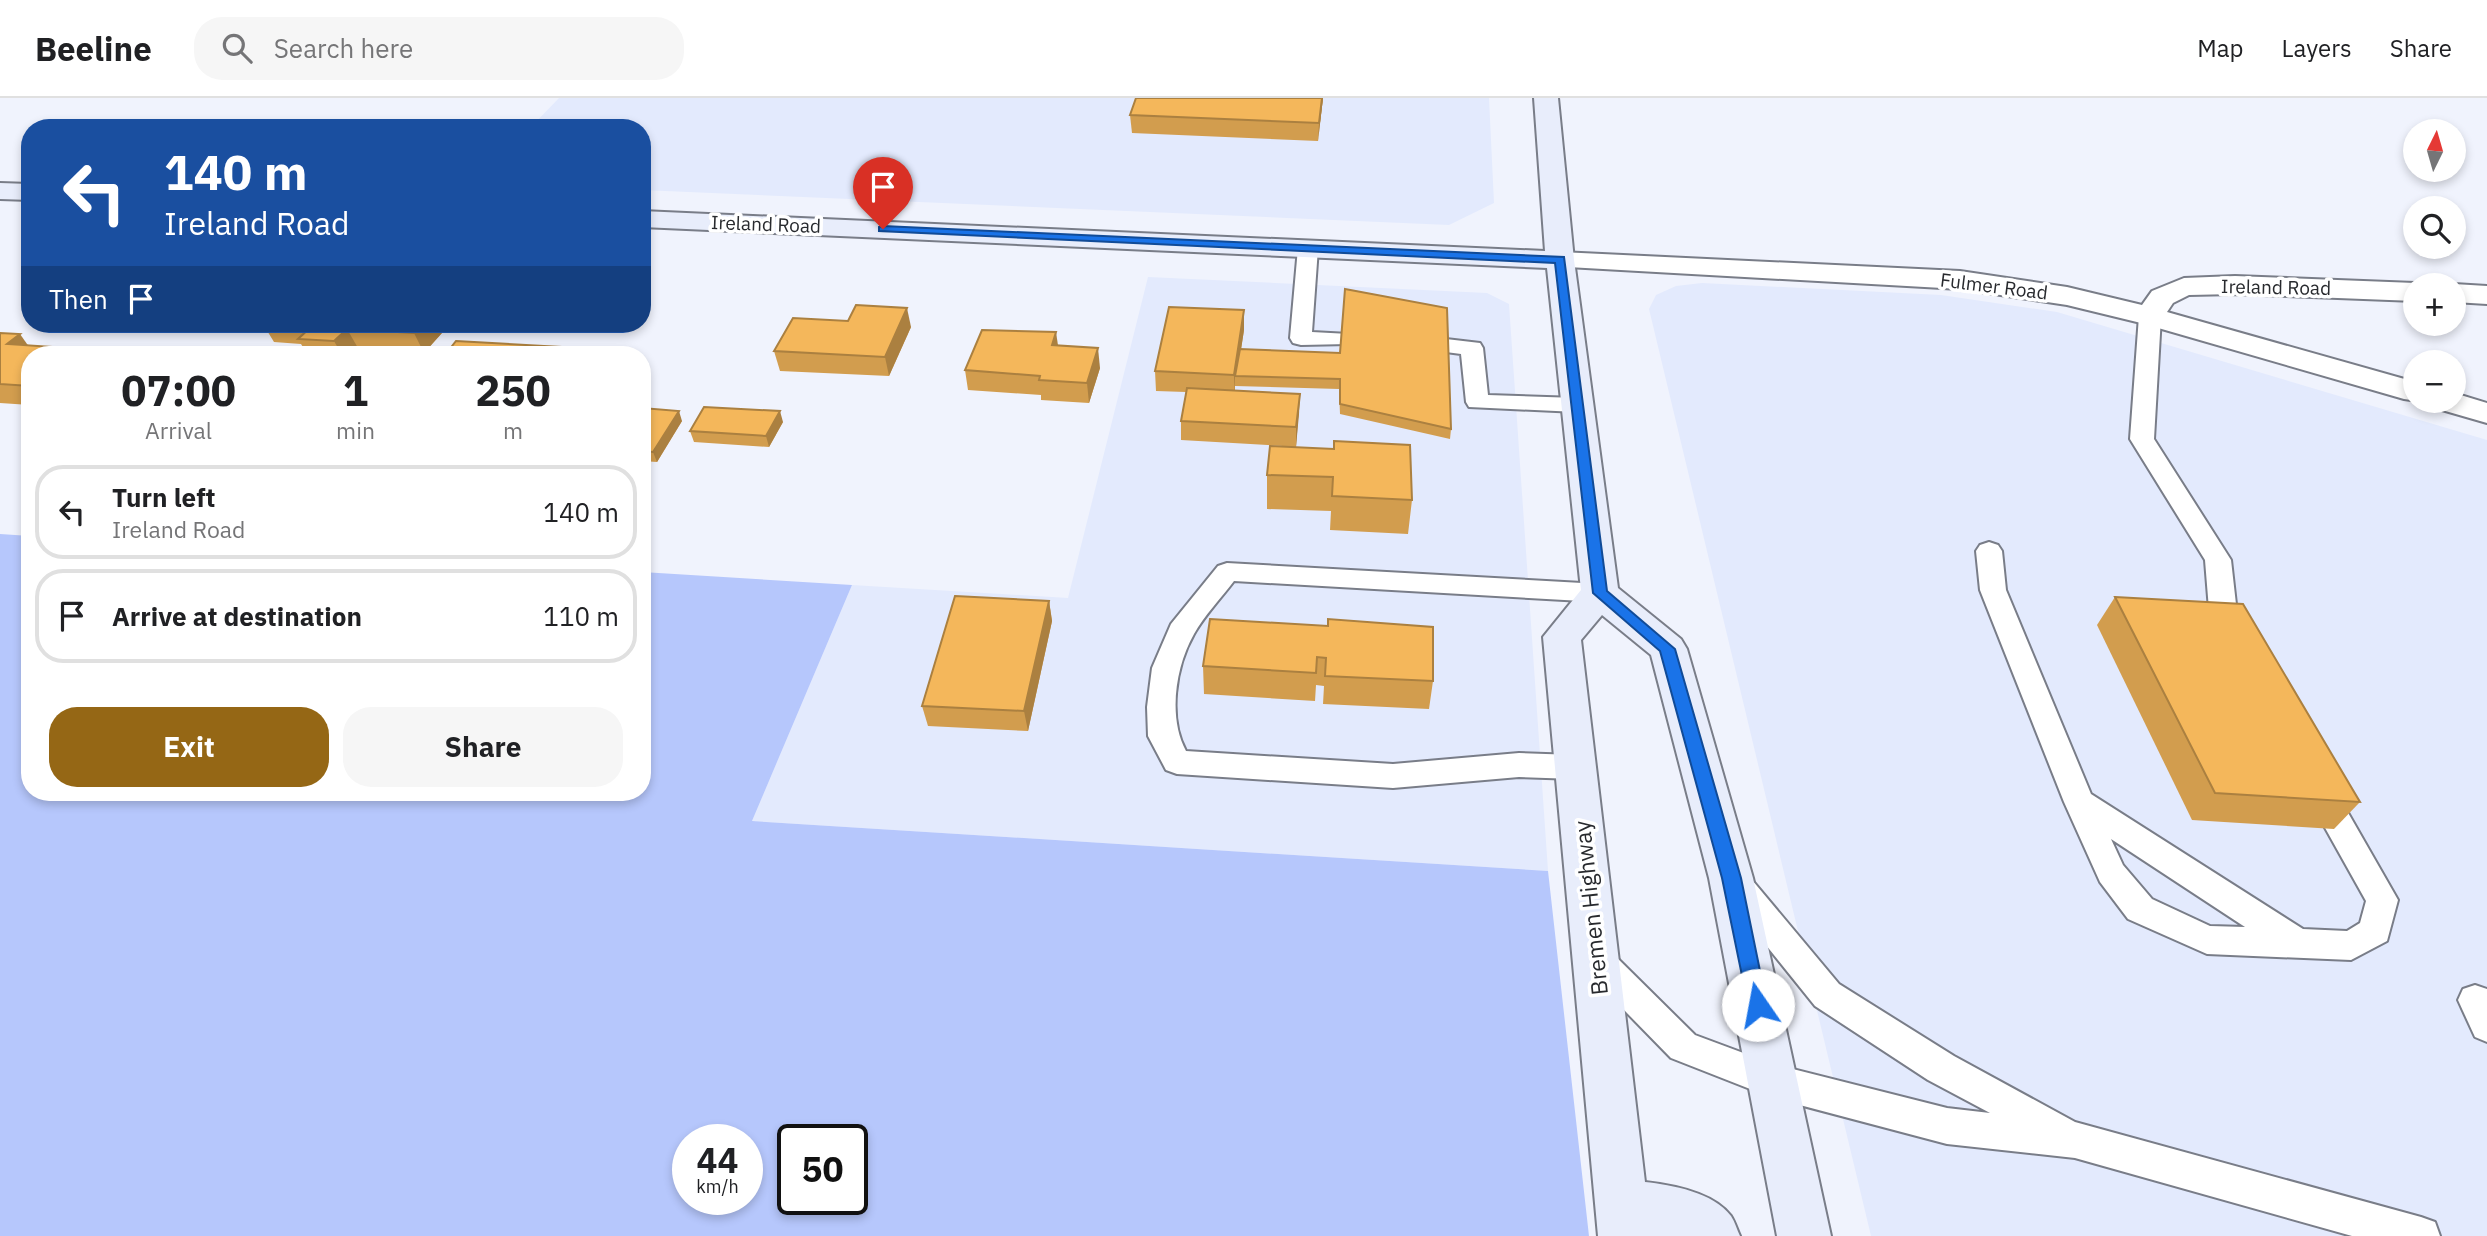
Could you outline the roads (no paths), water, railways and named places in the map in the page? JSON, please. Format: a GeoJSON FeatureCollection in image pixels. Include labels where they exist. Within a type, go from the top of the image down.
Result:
{"type":"FeatureCollection","features":[{"type":"Feature","properties":{"kind":"main road"},"geometry":{"type":"LineString","coordinates":[[1546,98],[1560,260],[1600,593],[1668,649],[1731,878],[1804,1236]]}},
{"type":"Feature","properties":{"kind":"main road"},"geometry":{"type":"LineString","coordinates":[[0,191],[21,192]]}},
{"type":"Feature","properties":{"kind":"main road","name":"Ireland Road"},"geometry":{"type":"LineString","coordinates":[[651,219],[1560,260]]}},
{"type":"Feature","properties":{"kind":"main road","name":"Bremen Highway"},"geometry":{"type":"LineString","coordinates":[[1600,593],[1562,637],[1623,1221]]}},
{"type":"Feature","properties":{"kind":"main road"},"geometry":{"type":"LineString","coordinates":[[1623,1221],[1679,1213],[1708,1229],[1713,1236]]}},
{"type":"Feature","properties":{"kind":"street","name":"Fulmer Road"},"geometry":{"type":"LineString","coordinates":[[1560,260],[1960,280],[2067,296],[2150,316],[2403,389]]}},
{"type":"Feature","properties":{"kind":"street","name":"Ireland Road"},"geometry":{"type":"LineString","coordinates":[[2150,316],[2162,297],[2184,287],[2235,285],[2403,292]]}},
{"type":"Feature","properties":{"kind":"street"},"geometry":{"type":"LineString","coordinates":[[2466,294],[2487,295]]}},
{"type":"Feature","properties":{"kind":"street"},"geometry":{"type":"LineString","coordinates":[[2466,407],[2487,413]]}},
{"type":"Feature","properties":{"kind":"lane"},"geometry":{"type":"LineString","coordinates":[[1308,248],[1301,338],[1341,339]]}},
{"type":"Feature","properties":{"kind":"lane"},"geometry":{"type":"LineString","coordinates":[[2150,316],[2142,439],[2218,560],[2224,622],[2245,658]]}},
{"type":"Feature","properties":{"kind":"lane"},"geometry":{"type":"LineString","coordinates":[[1446,346],[1472,348],[1477,402],[1577,405]]}},
{"type":"Feature","properties":{"kind":"lane"},"geometry":{"type":"LineString","coordinates":[[1989,551],[1993,590],[2079,802],[2111,873],[2140,909],[2207,940],[2351,946],[2375,931],[2382,900],[2306,767]]}},
{"type":"Feature","properties":{"kind":"lane"},"geometry":{"type":"LineString","coordinates":[[1575,767],[1519,765],[1393,776],[1177,762],[1163,736],[1160,707],[1166,668],[1181,631],[1227,572],[1600,593]]}},
{"type":"Feature","properties":{"kind":"lane"},"geometry":{"type":"LineString","coordinates":[[2079,802],[2297,943]]}},
{"type":"Feature","properties":{"kind":"lane"},"geometry":{"type":"LineString","coordinates":[[1731,878],[1826,995],[1941,1068],[2076,1140]]}},
{"type":"Feature","properties":{"kind":"lane"},"geometry":{"type":"LineString","coordinates":[[1595,958],[1683,1047],[1773,1081],[1947,1126],[2076,1140],[2421,1236]]}}]}
